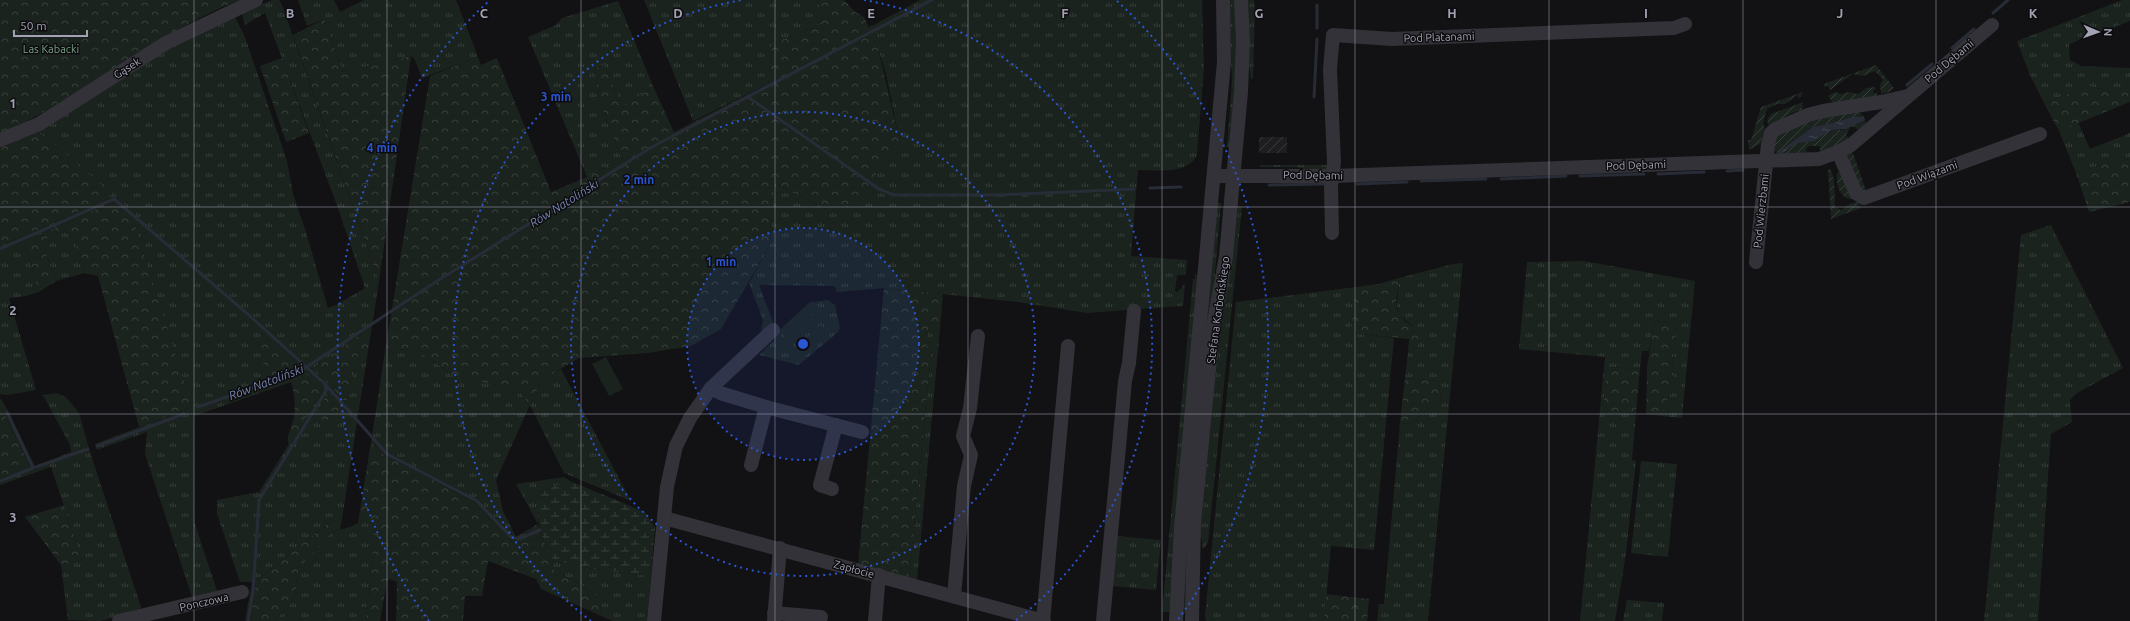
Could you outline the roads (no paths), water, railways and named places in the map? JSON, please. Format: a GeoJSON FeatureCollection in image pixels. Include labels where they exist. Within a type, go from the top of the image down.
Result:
{"type":"FeatureCollection","features":[{"type":"Feature","properties":{"kind":"street","name":"Gąsek"},"geometry":{"type":"LineString","coordinates":[[0,140],[39,124],[166,43],[256,0]]}},
{"type":"Feature","properties":{"kind":"street","name":"Stefana Korbońskiego"},"geometry":{"type":"LineString","coordinates":[[1176,621],[1181,528],[1224,62],[1224,0]]}},
{"type":"Feature","properties":{"kind":"street","name":"Stefana Korbońskiego"},"geometry":{"type":"LineString","coordinates":[[1192,621],[1196,508],[1213,328],[1226,256],[1242,68],[1243,42],[1241,0]]}},
{"type":"Feature","properties":{"kind":"street","name":"Pod Platanami"},"geometry":{"type":"LineString","coordinates":[[1332,176],[1334,162],[1330,69],[1333,36],[1392,39],[1674,28],[1685,24]]}},
{"type":"Feature","properties":{"kind":"street","name":"Pod Dębami"},"geometry":{"type":"LineString","coordinates":[[1214,176],[1332,176],[1819,160],[1851,145],[1992,25]]}},
{"type":"Feature","properties":{"kind":"street","name":"Pod Wierzbami"},"geometry":{"type":"LineString","coordinates":[[1756,262],[1769,139],[1776,128],[1824,111],[1908,96]]}},
{"type":"Feature","properties":{"kind":"street"},"geometry":{"type":"LineString","coordinates":[[1864,105],[1872,116],[1873,126]]}},
{"type":"Feature","properties":{"kind":"street","name":"Pod Wiązami"},"geometry":{"type":"LineString","coordinates":[[1838,152],[1856,193],[1864,198],[2040,134]]}},
{"type":"Feature","properties":{"kind":"street"},"geometry":{"type":"LineString","coordinates":[[1332,176],[1332,233]]}},
{"type":"Feature","properties":{"kind":"street"},"geometry":{"type":"LineString","coordinates":[[1103,621],[1125,381],[1129,362],[1134,311]]}},
{"type":"Feature","properties":{"kind":"street"},"geometry":{"type":"LineString","coordinates":[[654,621],[667,487],[676,446],[690,418],[711,388],[773,330]]}},
{"type":"Feature","properties":{"kind":"street"},"geometry":{"type":"LineString","coordinates":[[954,596],[964,486],[971,455],[963,436],[970,408],[978,336]]}},
{"type":"Feature","properties":{"kind":"street"},"geometry":{"type":"LineString","coordinates":[[1044,621],[1068,346]]}},
{"type":"Feature","properties":{"kind":"street"},"geometry":{"type":"LineString","coordinates":[[711,388],[720,393],[766,407],[862,432]]}},
{"type":"Feature","properties":{"kind":"street"},"geometry":{"type":"LineString","coordinates":[[751,465],[766,407]]}},
{"type":"Feature","properties":{"kind":"street"},"geometry":{"type":"LineString","coordinates":[[832,489],[820,485],[836,425]]}},
{"type":"Feature","properties":{"kind":"street","name":"Zapłocie"},"geometry":{"type":"LineString","coordinates":[[664,518],[780,548],[1044,621]]}},
{"type":"Feature","properties":{"kind":"street"},"geometry":{"type":"LineString","coordinates":[[780,548],[774,617],[821,617]]}},
{"type":"Feature","properties":{"kind":"street"},"geometry":{"type":"LineString","coordinates":[[875,621],[879,575]]}},
{"type":"Feature","properties":{"kind":"street","name":"Ponczowa"},"geometry":{"type":"LineString","coordinates":[[120,621],[242,592]]}},
{"type":"Feature","properties":{"kind":"water"},"geometry":{"type":"Polygon","coordinates":[[[1851,117],[1864,117],[1865,120],[1846,129],[1831,130],[1814,141],[1797,143],[1780,155],[1777,153],[1813,127],[1837,122],[1851,117]]]}},
{"type":"Feature","properties":{"kind":"waterway","name":"Rów Natoliński"},"geometry":{"type":"LineString","coordinates":[[198,407],[284,377],[305,368],[434,283],[652,147],[932,0]]}},
{"type":"Feature","properties":{"kind":"waterway"},"geometry":{"type":"LineString","coordinates":[[1993,13],[2008,0]]}},
{"type":"Feature","properties":{"kind":"waterway"},"geometry":{"type":"LineString","coordinates":[[1317,5],[1317,28]]}},
{"type":"Feature","properties":{"kind":"waterway"},"geometry":{"type":"LineString","coordinates":[[1952,48],[1974,29]]}},
{"type":"Feature","properties":{"kind":"waterway"},"geometry":{"type":"LineString","coordinates":[[1314,97],[1317,39]]}},
{"type":"Feature","properties":{"kind":"waterway"},"geometry":{"type":"LineString","coordinates":[[1907,85],[1932,64]]}},
{"type":"Feature","properties":{"kind":"waterway"},"geometry":{"type":"LineString","coordinates":[[748,97],[879,189],[894,195],[997,195],[1134,189]]}},
{"type":"Feature","properties":{"kind":"waterway"},"geometry":{"type":"LineString","coordinates":[[1727,171],[1743,170]]}},
{"type":"Feature","properties":{"kind":"waterway"},"geometry":{"type":"LineString","coordinates":[[1658,174],[1704,172]]}},
{"type":"Feature","properties":{"kind":"waterway"},"geometry":{"type":"LineString","coordinates":[[1580,176],[1644,174]]}},
{"type":"Feature","properties":{"kind":"waterway"},"geometry":{"type":"LineString","coordinates":[[1501,179],[1566,176]]}},
{"type":"Feature","properties":{"kind":"waterway"},"geometry":{"type":"LineString","coordinates":[[1421,181],[1486,179]]}},
{"type":"Feature","properties":{"kind":"waterway"},"geometry":{"type":"LineString","coordinates":[[1357,184],[1407,182]]}},
{"type":"Feature","properties":{"kind":"waterway"},"geometry":{"type":"LineString","coordinates":[[1269,185],[1324,184]]}},
{"type":"Feature","properties":{"kind":"waterway"},"geometry":{"type":"LineString","coordinates":[[1150,188],[1181,187]]}},
{"type":"Feature","properties":{"kind":"waterway"},"geometry":{"type":"LineString","coordinates":[[0,249],[114,199],[250,316],[325,384],[326,391],[259,500],[253,592],[248,621]]}},
{"type":"Feature","properties":{"kind":"waterway"},"geometry":{"type":"LineString","coordinates":[[325,384],[387,454],[477,501],[511,537],[519,539],[540,530]]}},
{"type":"Feature","properties":{"kind":"waterway"},"geometry":{"type":"LineString","coordinates":[[0,481],[33,468],[7,412]]}},
{"type":"Feature","properties":{"kind":"waterway","name":"Rów Natoliński"},"geometry":{"type":"LineString","coordinates":[[97,446],[184,414]]}},
{"type":"Feature","properties":{"kind":"waterway","name":"Rów Natoliński"},"geometry":{"type":"LineString","coordinates":[[36,467],[88,449]]}},
{"type":"Feature","properties":{"kind":"park label","name":"Las Kabacki"},"geometry":{"type":"Point","coordinates":[51,49]}}]}
